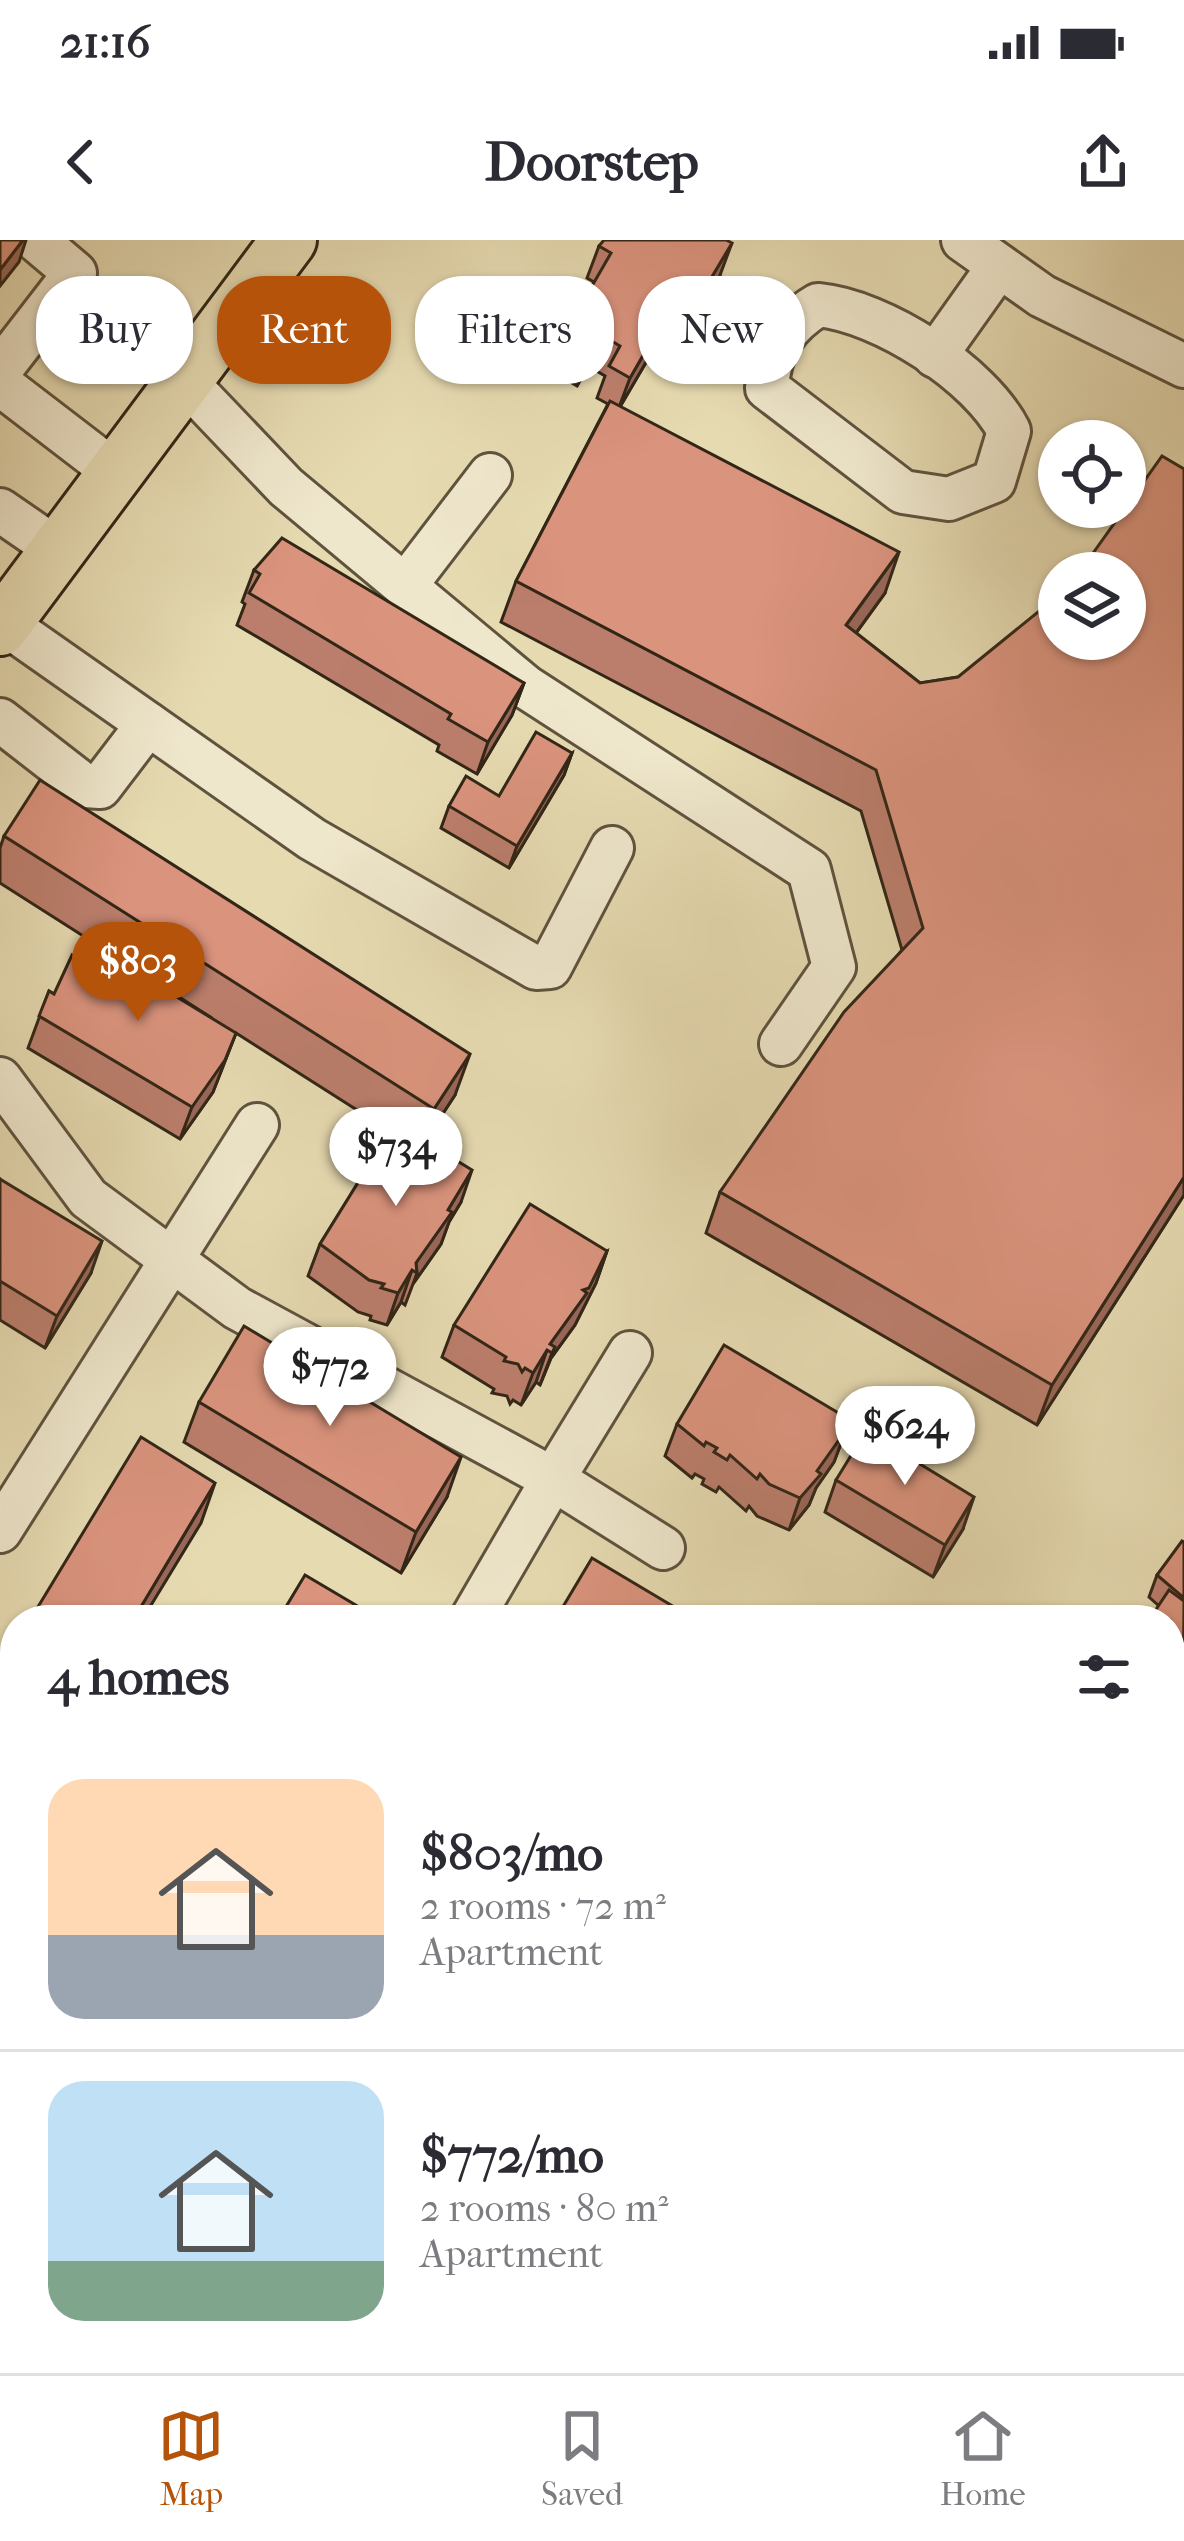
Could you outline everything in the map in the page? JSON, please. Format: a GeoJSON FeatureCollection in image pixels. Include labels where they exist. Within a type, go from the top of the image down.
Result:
{"type":"FeatureCollection","features":[{"type":"Feature","properties":{"kind":"main road"},"geometry":{"type":"LineString","coordinates":[[193,370],[290,240]]}},
{"type":"Feature","properties":{"kind":"main road"},"geometry":{"type":"LineString","coordinates":[[2,626],[183,384]]}},
{"type":"Feature","properties":{"kind":"street"},"geometry":{"type":"LineString","coordinates":[[0,370],[75,273],[36,240]]}},
{"type":"Feature","properties":{"kind":"street"},"geometry":{"type":"LineString","coordinates":[[962,240],[1042,296],[1184,366]]}},
{"type":"Feature","properties":{"kind":"street"},"geometry":{"type":"LineString","coordinates":[[935,356],[999,266]]}},
{"type":"Feature","properties":{"kind":"street"},"geometry":{"type":"LineString","coordinates":[[818,304],[849,308],[935,356],[993,400],[1009,431],[994,481],[949,499],[903,492],[767,388],[769,357],[797,318],[818,304]]}},
{"type":"Feature","properties":{"kind":"street"},"geometry":{"type":"LineString","coordinates":[[0,384],[116,473]]}},
{"type":"Feature","properties":{"kind":"street"},"geometry":{"type":"LineString","coordinates":[[188,384],[286,488],[526,686],[809,870],[834,967],[782,1044]]}},
{"type":"Feature","properties":{"kind":"street"},"geometry":{"type":"LineString","coordinates":[[405,586],[490,476]]}},
{"type":"Feature","properties":{"kind":"street"},"geometry":{"type":"LineString","coordinates":[[0,510],[58,550]]}},
{"type":"Feature","properties":{"kind":"street"},"geometry":{"type":"LineString","coordinates":[[2,626],[313,839],[536,968],[550,967],[612,848]]}},
{"type":"Feature","properties":{"kind":"street"},"geometry":{"type":"LineString","coordinates":[[0,720],[85,786],[100,787],[148,724]]}},
{"type":"Feature","properties":{"kind":"street"},"geometry":{"type":"LineString","coordinates":[[0,1079],[88,1198],[237,1308],[553,1478],[663,1548]]}},
{"type":"Feature","properties":{"kind":"street"},"geometry":{"type":"LineString","coordinates":[[0,1531],[257,1125]]}},
{"type":"Feature","properties":{"kind":"street"},"geometry":{"type":"LineString","coordinates":[[479,1605],[630,1353]]}},
{"type":"Feature","properties":{"kind":"building"},"geometry":{"type":"Polygon","coordinates":[[[0,240],[23,240],[0,270],[0,240]]]}},
{"type":"Feature","properties":{"kind":"building"},"geometry":{"type":"Polygon","coordinates":[[[604,240],[732,243],[712,276],[638,276],[638,364],[630,378],[614,369],[620,346],[614,342],[614,276],[598,276],[611,253],[599,246],[604,240]]]}},
{"type":"Feature","properties":{"kind":"building"},"geometry":{"type":"Polygon","coordinates":[[[610,401],[899,552],[846,625],[920,683],[958,677],[1038,612],[1038,660],[1146,660],[1146,552],[1094,552],[1111,528],[1146,528],[1146,479],[1162,456],[1184,469],[1184,1177],[1052,1385],[720,1192],[844,1012],[923,928],[876,770],[516,581],[610,401]]]}},
{"type":"Feature","properties":{"kind":"building"},"geometry":{"type":"Polygon","coordinates":[[[282,538],[524,683],[488,742],[448,719],[451,714],[249,593],[260,574],[254,570],[282,538]]]}},
{"type":"Feature","properties":{"kind":"building"},"geometry":{"type":"Polygon","coordinates":[[[536,732],[572,753],[517,846],[449,806],[466,776],[499,796],[536,732]]]}},
{"type":"Feature","properties":{"kind":"building"},"geometry":{"type":"Polygon","coordinates":[[[40,780],[470,1054],[434,1109],[4,836],[40,780]]]}},
{"type":"Feature","properties":{"kind":"building"},"geometry":{"type":"Polygon","coordinates":[[[85,941],[236,1033],[225,1060],[192,1107],[39,1016],[49,991],[54,994],[72,955],[85,941]]]}},
{"type":"Feature","properties":{"kind":"building"},"geometry":{"type":"Polygon","coordinates":[[[395,1123],[472,1170],[448,1210],[452,1212],[416,1263],[417,1273],[412,1270],[398,1293],[381,1288],[384,1284],[369,1280],[320,1244],[395,1123]]]}},
{"type":"Feature","properties":{"kind":"building"},"geometry":{"type":"Polygon","coordinates":[[[0,1179],[102,1241],[57,1316],[0,1281],[0,1179]]]}},
{"type":"Feature","properties":{"kind":"building"},"geometry":{"type":"Polygon","coordinates":[[[530,1204],[607,1251],[589,1288],[583,1290],[587,1293],[550,1344],[555,1347],[552,1353],[547,1350],[533,1373],[525,1368],[522,1372],[518,1364],[504,1361],[506,1357],[454,1325],[530,1204]]]}},
{"type":"Feature","properties":{"kind":"building"},"geometry":{"type":"Polygon","coordinates":[[[244,1326],[461,1457],[416,1532],[199,1402],[244,1326]]]}},
{"type":"Feature","properties":{"kind":"building"},"geometry":{"type":"Polygon","coordinates":[[[724,1345],[847,1418],[842,1428],[846,1430],[817,1471],[821,1474],[800,1498],[769,1484],[760,1474],[757,1479],[730,1455],[727,1460],[714,1452],[717,1448],[706,1442],[704,1446],[677,1424],[724,1345]]]}},
{"type":"Feature","properties":{"kind":"building"},"geometry":{"type":"Polygon","coordinates":[[[866,1431],[974,1497],[945,1545],[836,1480],[866,1431]]]}},
{"type":"Feature","properties":{"kind":"building"},"geometry":{"type":"Polygon","coordinates":[[[141,1437],[215,1483],[142,1605],[39,1605],[141,1437]]]}},
{"type":"Feature","properties":{"kind":"building"},"geometry":{"type":"Polygon","coordinates":[[[1184,1542],[1184,1598],[1157,1575],[1184,1542]]]}},
{"type":"Feature","properties":{"kind":"building"},"geometry":{"type":"Polygon","coordinates":[[[592,1558],[671,1605],[564,1605],[592,1558]]]}},
{"type":"Feature","properties":{"kind":"building"},"geometry":{"type":"Polygon","coordinates":[[[305,1575],[356,1605],[287,1605],[305,1575]]]}},
{"type":"Feature","properties":{"kind":"building"},"geometry":{"type":"Polygon","coordinates":[[[1169,1590],[1184,1601],[1184,1605],[1159,1605],[1169,1590]]]}}]}
